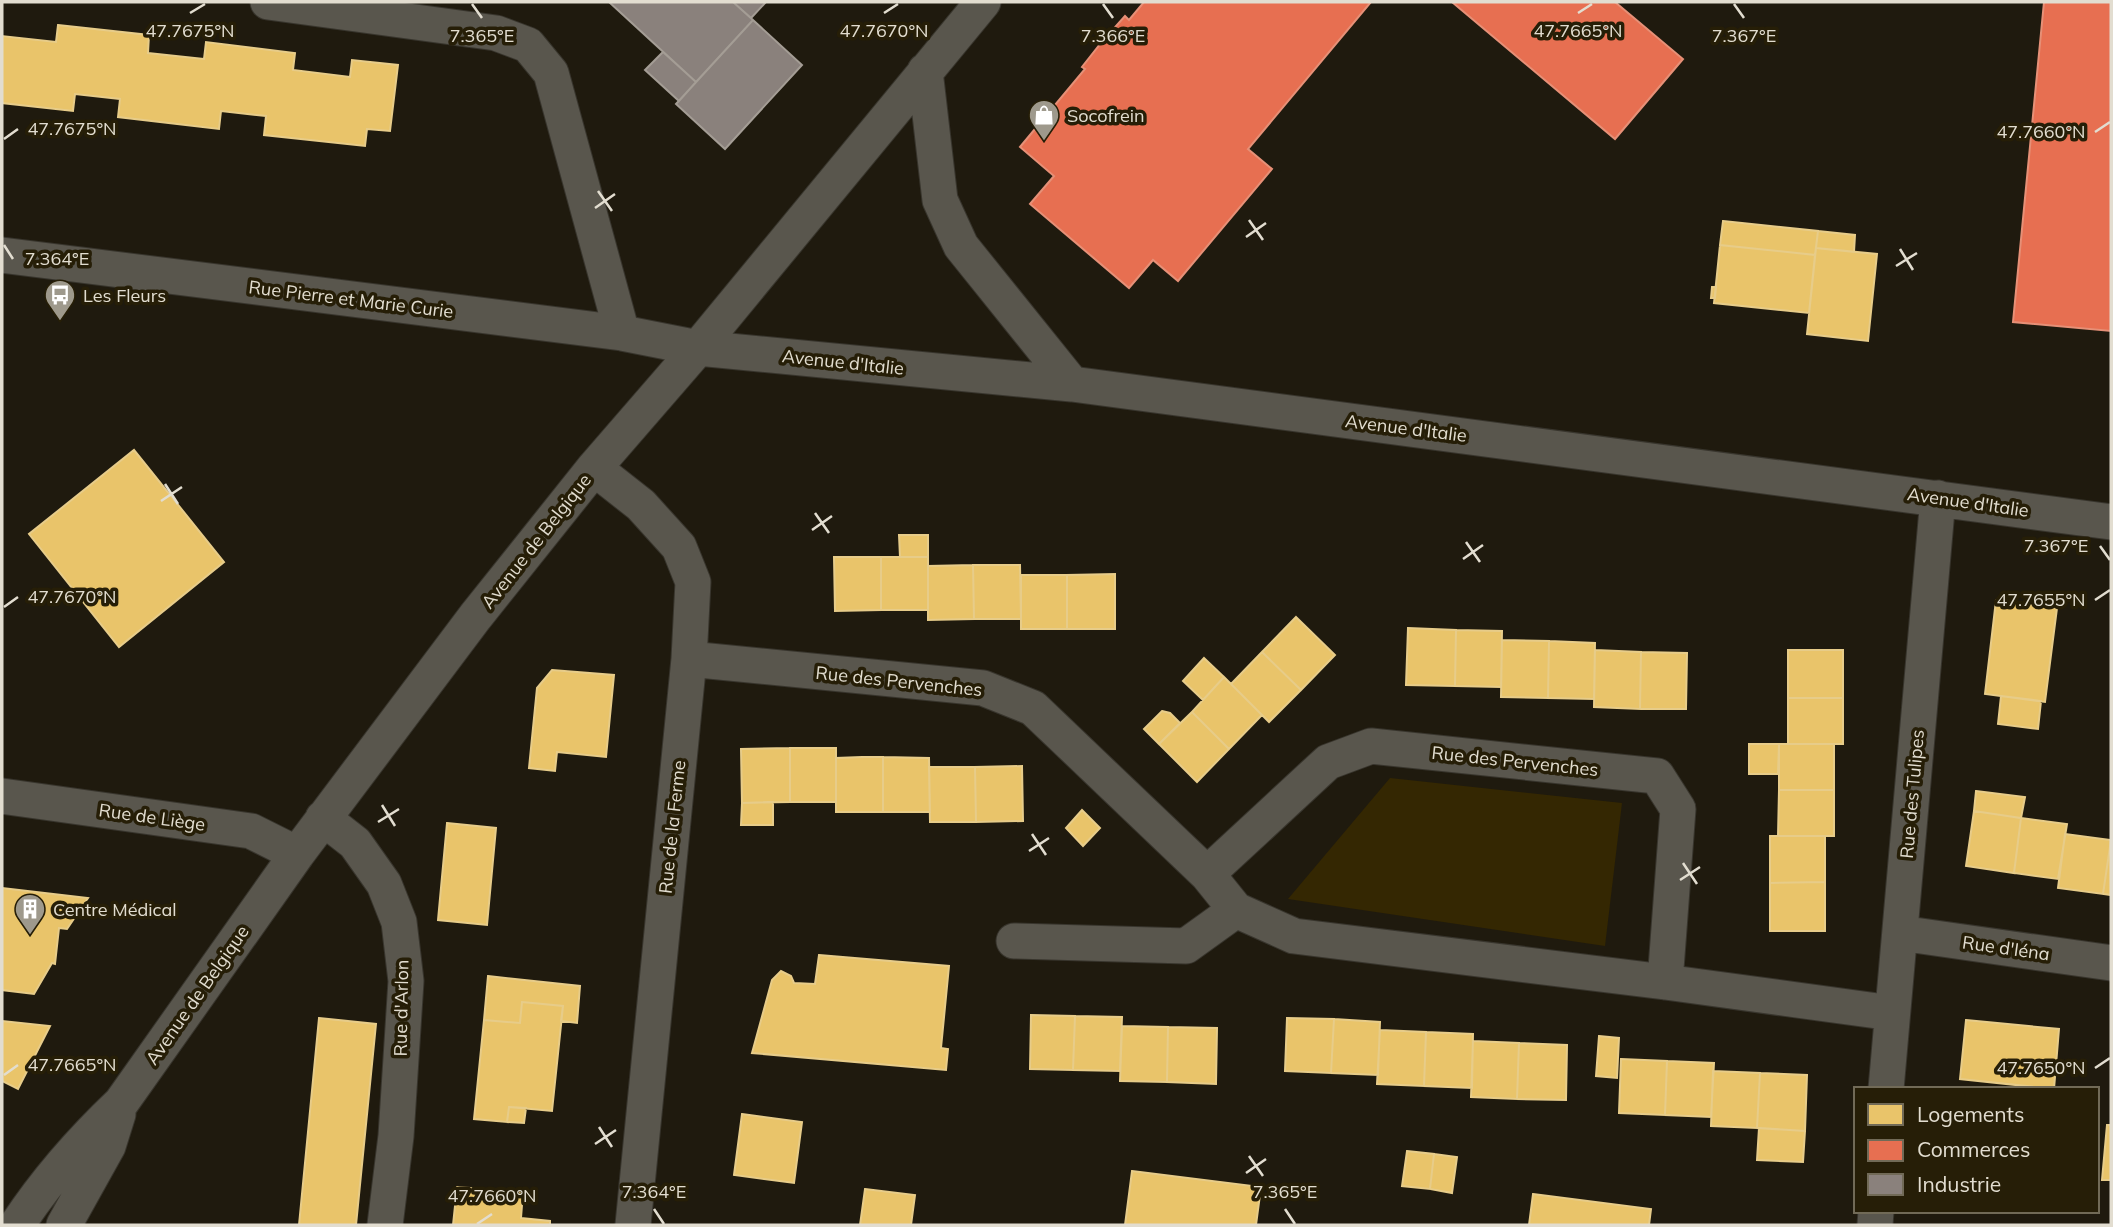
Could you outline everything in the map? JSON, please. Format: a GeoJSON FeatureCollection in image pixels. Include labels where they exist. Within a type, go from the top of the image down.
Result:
{"type":"FeatureCollection","features":[{"type":"Feature","properties":{"kind":"street"},"geometry":{"type":"LineString","coordinates":[[268,2],[496,33],[528,45],[551,73],[622,333]]}},
{"type":"Feature","properties":{"kind":"street","name":"Avenue de Belgique"},"geometry":{"type":"LineString","coordinates":[[17,1225],[36,1196],[96,1127],[121,1104],[323,818],[475,617],[594,468],[698,348],[983,2]]}},
{"type":"Feature","properties":{"kind":"street"},"geometry":{"type":"LineString","coordinates":[[925,71],[940,200],[945,212],[961,246],[1072,384]]}},
{"type":"Feature","properties":{"kind":"street","name":"Rue Pierre et Marie Curie"},"geometry":{"type":"LineString","coordinates":[[2,255],[622,333],[698,348]]}},
{"type":"Feature","properties":{"kind":"street","name":"Avenue d'Italie"},"geometry":{"type":"LineString","coordinates":[[698,348],[1072,384],[2111,522]]}},
{"type":"Feature","properties":{"kind":"street","name":"Rue de la Ferme"},"geometry":{"type":"LineString","coordinates":[[594,468],[641,505],[679,547],[693,582],[689,659],[633,1225]]}},
{"type":"Feature","properties":{"kind":"street","name":"Rue des Tulipes"},"geometry":{"type":"LineString","coordinates":[[1886,1087],[1938,498]]}},
{"type":"Feature","properties":{"kind":"street","name":"Rue des Pervenches"},"geometry":{"type":"LineString","coordinates":[[689,659],[983,688],[1032,708],[1207,874],[1236,910],[1294,936],[1892,1013]]}},
{"type":"Feature","properties":{"kind":"street","name":"Rue des Pervenches"},"geometry":{"type":"LineString","coordinates":[[1207,874],[1328,762],[1371,746],[1657,776],[1678,809],[1665,982]]}},
{"type":"Feature","properties":{"kind":"street","name":"Rue de Liège"},"geometry":{"type":"LineString","coordinates":[[2,796],[251,831],[297,854]]}},
{"type":"Feature","properties":{"kind":"street","name":"Rue d'Arlon"},"geometry":{"type":"LineString","coordinates":[[323,818],[355,843],[384,884],[399,922],[406,981],[396,1136],[385,1225]]}},
{"type":"Feature","properties":{"kind":"street"},"geometry":{"type":"LineString","coordinates":[[1014,941],[1186,946],[1236,910]]}},
{"type":"Feature","properties":{"kind":"street","name":"Rue d'Iéna"},"geometry":{"type":"LineString","coordinates":[[1900,933],[2111,963]]}},
{"type":"Feature","properties":{"kind":"street","name":"Avenue de Belgique"},"geometry":{"type":"LineString","coordinates":[[64,1225],[108,1146],[121,1104]]}},
{"type":"Feature","properties":{"kind":"shaded area"},"geometry":{"type":"Polygon","coordinates":[[[1390,778],[1622,803],[1605,946],[1288,899],[1390,778]]]}},
{"type":"Feature","properties":{"kind":"building: Logements"},"geometry":{"type":"Polygon","coordinates":[[[58,25],[149,35],[148,53],[204,59],[206,42],[295,53],[293,70],[350,77],[352,60],[398,65],[390,131],[367,129],[365,146],[264,135],[266,116],[221,111],[219,129],[118,117],[120,99],[75,94],[73,111],[2,103],[2,36],[56,42],[58,25]]]}},
{"type":"Feature","properties":{"kind":"building: Logements"},"geometry":{"type":"Polygon","coordinates":[[[1723,221],[1818,231],[1815,255],[1720,245],[1723,221]]]}},
{"type":"Feature","properties":{"kind":"building: Logements"},"geometry":{"type":"Polygon","coordinates":[[[1818,231],[1855,235],[1854,252],[1816,248],[1818,231]]]}},
{"type":"Feature","properties":{"kind":"building: Logements"},"geometry":{"type":"Polygon","coordinates":[[[1720,245],[1815,255],[1809,313],[1714,303],[1720,245]]]}},
{"type":"Feature","properties":{"kind":"building: Logements"},"geometry":{"type":"Polygon","coordinates":[[[1816,248],[1877,254],[1868,341],[1807,334],[1816,248]]]}},
{"type":"Feature","properties":{"kind":"building: Logements"},"geometry":{"type":"Polygon","coordinates":[[[1712,287],[1716,287],[1715,298],[1711,298],[1712,287]]]}},
{"type":"Feature","properties":{"kind":"building: Logements"},"geometry":{"type":"Polygon","coordinates":[[[134,450],[224,562],[119,647],[29,534],[134,450]]]}},
{"type":"Feature","properties":{"kind":"building: Logements"},"geometry":{"type":"Polygon","coordinates":[[[899,535],[928,535],[928,557],[900,557],[899,535]]]}},
{"type":"Feature","properties":{"kind":"building: Logements"},"geometry":{"type":"Polygon","coordinates":[[[834,557],[881,557],[881,610],[835,611],[834,557]]]}},
{"type":"Feature","properties":{"kind":"building: Logements"},"geometry":{"type":"Polygon","coordinates":[[[881,557],[928,557],[928,610],[881,610],[881,557]]]}},
{"type":"Feature","properties":{"kind":"building: Logements"},"geometry":{"type":"Polygon","coordinates":[[[973,565],[1020,565],[1021,619],[974,619],[973,565]]]}},
{"type":"Feature","properties":{"kind":"building: Logements"},"geometry":{"type":"Polygon","coordinates":[[[973,565],[974,619],[928,620],[928,566],[973,565]]]}},
{"type":"Feature","properties":{"kind":"building: Logements"},"geometry":{"type":"Polygon","coordinates":[[[1115,574],[1115,629],[1067,629],[1067,575],[1115,574]]]}},
{"type":"Feature","properties":{"kind":"building: Logements"},"geometry":{"type":"Polygon","coordinates":[[[1021,575],[1067,575],[1067,629],[1021,629],[1021,575]]]}},
{"type":"Feature","properties":{"kind":"building: Logements"},"geometry":{"type":"Polygon","coordinates":[[[1996,600],[2057,608],[2045,702],[1985,694],[1996,600]]]}},
{"type":"Feature","properties":{"kind":"building: Logements"},"geometry":{"type":"Polygon","coordinates":[[[1296,617],[1335,655],[1301,690],[1262,652],[1296,617]]]}},
{"type":"Feature","properties":{"kind":"building: Logements"},"geometry":{"type":"Polygon","coordinates":[[[1408,628],[1456,630],[1455,686],[1406,685],[1408,628]]]}},
{"type":"Feature","properties":{"kind":"building: Logements"},"geometry":{"type":"Polygon","coordinates":[[[1456,630],[1502,631],[1501,687],[1455,686],[1456,630]]]}},
{"type":"Feature","properties":{"kind":"building: Logements"},"geometry":{"type":"Polygon","coordinates":[[[1502,640],[1549,641],[1548,698],[1501,697],[1502,640]]]}},
{"type":"Feature","properties":{"kind":"building: Logements"},"geometry":{"type":"Polygon","coordinates":[[[1549,641],[1595,643],[1594,699],[1548,698],[1549,641]]]}},
{"type":"Feature","properties":{"kind":"building: Logements"},"geometry":{"type":"Polygon","coordinates":[[[1595,650],[1641,652],[1640,709],[1594,707],[1595,650]]]}},
{"type":"Feature","properties":{"kind":"building: Logements"},"geometry":{"type":"Polygon","coordinates":[[[1788,650],[1843,650],[1843,698],[1788,698],[1788,650]]]}},
{"type":"Feature","properties":{"kind":"building: Logements"},"geometry":{"type":"Polygon","coordinates":[[[1262,652],[1301,690],[1269,722],[1231,684],[1262,652]]]}},
{"type":"Feature","properties":{"kind":"building: Logements"},"geometry":{"type":"Polygon","coordinates":[[[1641,652],[1687,653],[1686,709],[1640,709],[1641,652]]]}},
{"type":"Feature","properties":{"kind":"building: Logements"},"geometry":{"type":"Polygon","coordinates":[[[1204,658],[1224,677],[1203,700],[1183,681],[1204,658]]]}},
{"type":"Feature","properties":{"kind":"building: Logements"},"geometry":{"type":"Polygon","coordinates":[[[552,670],[614,675],[606,757],[557,752],[555,771],[529,768],[537,688],[552,670]]]}},
{"type":"Feature","properties":{"kind":"building: Logements"},"geometry":{"type":"Polygon","coordinates":[[[1224,677],[1262,715],[1229,749],[1192,712],[1224,677]]]}},
{"type":"Feature","properties":{"kind":"building: Logements"},"geometry":{"type":"Polygon","coordinates":[[[2001,696],[2041,701],[2038,729],[1998,724],[2001,696]]]}},
{"type":"Feature","properties":{"kind":"building: Logements"},"geometry":{"type":"Polygon","coordinates":[[[1788,698],[1843,698],[1843,744],[1788,744],[1788,698]]]}},
{"type":"Feature","properties":{"kind":"building: Logements"},"geometry":{"type":"Polygon","coordinates":[[[1162,711],[1170,713],[1180,723],[1159,744],[1144,729],[1162,711]]]}},
{"type":"Feature","properties":{"kind":"building: Logements"},"geometry":{"type":"Polygon","coordinates":[[[1192,712],[1229,749],[1197,782],[1159,744],[1192,712]]]}},
{"type":"Feature","properties":{"kind":"building: Logements"},"geometry":{"type":"Polygon","coordinates":[[[1749,744],[1779,744],[1778,774],[1749,774],[1749,744]]]}},
{"type":"Feature","properties":{"kind":"building: Logements"},"geometry":{"type":"Polygon","coordinates":[[[1779,744],[1834,744],[1834,790],[1779,790],[1779,744]]]}},
{"type":"Feature","properties":{"kind":"building: Logements"},"geometry":{"type":"Polygon","coordinates":[[[790,748],[790,802],[742,803],[741,749],[790,748]]]}},
{"type":"Feature","properties":{"kind":"building: Logements"},"geometry":{"type":"Polygon","coordinates":[[[790,748],[836,748],[836,802],[790,802],[790,748]]]}},
{"type":"Feature","properties":{"kind":"building: Logements"},"geometry":{"type":"Polygon","coordinates":[[[883,757],[883,812],[836,812],[836,758],[883,757]]]}},
{"type":"Feature","properties":{"kind":"building: Logements"},"geometry":{"type":"Polygon","coordinates":[[[883,757],[929,758],[930,812],[883,812],[883,757]]]}},
{"type":"Feature","properties":{"kind":"building: Logements"},"geometry":{"type":"Polygon","coordinates":[[[1022,766],[1023,821],[976,822],[975,767],[1022,766]]]}},
{"type":"Feature","properties":{"kind":"building: Logements"},"geometry":{"type":"Polygon","coordinates":[[[929,767],[975,767],[976,822],[930,822],[929,767]]]}},
{"type":"Feature","properties":{"kind":"building: Logements"},"geometry":{"type":"Polygon","coordinates":[[[1779,790],[1834,790],[1834,836],[1778,836],[1779,790]]]}},
{"type":"Feature","properties":{"kind":"building: Logements"},"geometry":{"type":"Polygon","coordinates":[[[1976,791],[2025,797],[2021,818],[1974,811],[1976,791]]]}},
{"type":"Feature","properties":{"kind":"building: Logements"},"geometry":{"type":"Polygon","coordinates":[[[773,802],[773,825],[741,825],[742,803],[773,802]]]}},
{"type":"Feature","properties":{"kind":"building: Logements"},"geometry":{"type":"Polygon","coordinates":[[[1082,810],[1100,828],[1083,846],[1066,828],[1082,810]]]}},
{"type":"Feature","properties":{"kind":"building: Logements"},"geometry":{"type":"Polygon","coordinates":[[[1974,811],[2021,818],[2014,873],[1966,866],[1974,811]]]}},
{"type":"Feature","properties":{"kind":"building: Logements"},"geometry":{"type":"Polygon","coordinates":[[[2021,818],[2067,824],[2058,879],[2014,873],[2021,818]]]}},
{"type":"Feature","properties":{"kind":"building: Logements"},"geometry":{"type":"Polygon","coordinates":[[[447,823],[496,828],[487,925],[438,920],[447,823]]]}},
{"type":"Feature","properties":{"kind":"building: Logements"},"geometry":{"type":"Polygon","coordinates":[[[2065,834],[2111,840],[2103,894],[2058,888],[2065,834]]]}},
{"type":"Feature","properties":{"kind":"building: Logements"},"geometry":{"type":"Polygon","coordinates":[[[1770,836],[1825,836],[1825,882],[1770,883],[1770,836]]]}},
{"type":"Feature","properties":{"kind":"building: Logements"},"geometry":{"type":"Polygon","coordinates":[[[2111,840],[2111,895],[2103,894],[2111,840]]]}},
{"type":"Feature","properties":{"kind":"building: Logements"},"geometry":{"type":"Polygon","coordinates":[[[1825,882],[1825,931],[1770,931],[1770,883],[1825,882]]]}},
{"type":"Feature","properties":{"kind":"building: Logements","name":"Centre Médical"},"geometry":{"type":"Polygon","coordinates":[[[2,888],[88,898],[67,929],[59,928],[55,964],[52,963],[34,994],[2,990],[2,888]]]}},
{"type":"Feature","properties":{"kind":"building: Logements"},"geometry":{"type":"Polygon","coordinates":[[[819,955],[949,966],[941,1048],[948,1049],[946,1070],[752,1053],[772,980],[781,971],[791,976],[794,983],[815,984],[819,955]]]}},
{"type":"Feature","properties":{"kind":"building: Logements"},"geometry":{"type":"Polygon","coordinates":[[[488,976],[580,986],[577,1023],[561,1021],[563,1006],[522,1002],[520,1023],[484,1020],[488,976]]]}},
{"type":"Feature","properties":{"kind":"building: Logements"},"geometry":{"type":"Polygon","coordinates":[[[522,1002],[563,1006],[552,1111],[509,1107],[507,1122],[474,1119],[484,1020],[520,1023],[522,1002]]]}},
{"type":"Feature","properties":{"kind":"building: Logements"},"geometry":{"type":"Polygon","coordinates":[[[1031,1015],[1075,1016],[1073,1070],[1030,1069],[1031,1015]]]}},
{"type":"Feature","properties":{"kind":"building: Logements"},"geometry":{"type":"Polygon","coordinates":[[[1075,1016],[1122,1017],[1120,1071],[1073,1070],[1075,1016]]]}},
{"type":"Feature","properties":{"kind":"building: Logements"},"geometry":{"type":"Polygon","coordinates":[[[319,1018],[376,1024],[356,1225],[299,1225],[319,1018]]]}},
{"type":"Feature","properties":{"kind":"building: Logements"},"geometry":{"type":"Polygon","coordinates":[[[1287,1018],[1334,1019],[1331,1073],[1285,1071],[1287,1018]]]}},
{"type":"Feature","properties":{"kind":"building: Logements"},"geometry":{"type":"Polygon","coordinates":[[[1334,1019],[1380,1022],[1378,1075],[1331,1073],[1334,1019]]]}},
{"type":"Feature","properties":{"kind":"building: Logements"},"geometry":{"type":"Polygon","coordinates":[[[1966,1020],[2059,1029],[2054,1087],[1960,1079],[1966,1020]]]}},
{"type":"Feature","properties":{"kind":"building: Logements"},"geometry":{"type":"Polygon","coordinates":[[[2,1021],[50,1026],[18,1089],[2,1081],[2,1021]]]}},
{"type":"Feature","properties":{"kind":"building: Logements"},"geometry":{"type":"Polygon","coordinates":[[[1122,1026],[1168,1027],[1167,1082],[1120,1081],[1122,1026]]]}},
{"type":"Feature","properties":{"kind":"building: Logements"},"geometry":{"type":"Polygon","coordinates":[[[1168,1027],[1217,1028],[1216,1084],[1167,1082],[1168,1027]]]}},
{"type":"Feature","properties":{"kind":"building: Logements"},"geometry":{"type":"Polygon","coordinates":[[[1380,1030],[1426,1032],[1424,1086],[1377,1084],[1380,1030]]]}},
{"type":"Feature","properties":{"kind":"building: Logements"},"geometry":{"type":"Polygon","coordinates":[[[1426,1032],[1473,1034],[1472,1088],[1424,1086],[1426,1032]]]}},
{"type":"Feature","properties":{"kind":"building: Logements"},"geometry":{"type":"Polygon","coordinates":[[[1599,1036],[1619,1038],[1617,1078],[1596,1076],[1599,1036]]]}},
{"type":"Feature","properties":{"kind":"building: Logements"},"geometry":{"type":"Polygon","coordinates":[[[1473,1041],[1519,1043],[1517,1099],[1471,1097],[1473,1041]]]}},
{"type":"Feature","properties":{"kind":"building: Logements"},"geometry":{"type":"Polygon","coordinates":[[[1519,1043],[1567,1045],[1566,1100],[1517,1099],[1519,1043]]]}},
{"type":"Feature","properties":{"kind":"building: Logements"},"geometry":{"type":"Polygon","coordinates":[[[1621,1059],[1667,1061],[1665,1115],[1619,1113],[1621,1059]]]}},
{"type":"Feature","properties":{"kind":"building: Logements"},"geometry":{"type":"Polygon","coordinates":[[[1667,1061],[1714,1063],[1711,1117],[1665,1115],[1667,1061]]]}},
{"type":"Feature","properties":{"kind":"building: Logements"},"geometry":{"type":"Polygon","coordinates":[[[1713,1071],[1760,1073],[1757,1128],[1711,1126],[1713,1071]]]}},
{"type":"Feature","properties":{"kind":"building: Logements"},"geometry":{"type":"Polygon","coordinates":[[[1760,1073],[1807,1075],[1805,1131],[1757,1128],[1760,1073]]]}},
{"type":"Feature","properties":{"kind":"building: Logements"},"geometry":{"type":"Polygon","coordinates":[[[509,1107],[526,1108],[524,1123],[507,1122],[509,1107]]]}},
{"type":"Feature","properties":{"kind":"building: Logements"},"geometry":{"type":"Polygon","coordinates":[[[742,1114],[802,1122],[794,1183],[734,1175],[742,1114]]]}},
{"type":"Feature","properties":{"kind":"building: Logements"},"geometry":{"type":"Polygon","coordinates":[[[2107,1125],[2111,1125],[2111,1180],[2102,1180],[2107,1125]]]}},
{"type":"Feature","properties":{"kind":"building: Logements"},"geometry":{"type":"Polygon","coordinates":[[[1759,1128],[1805,1131],[1803,1162],[1757,1160],[1759,1128]]]}},
{"type":"Feature","properties":{"kind":"building: Logements"},"geometry":{"type":"Polygon","coordinates":[[[1407,1151],[1434,1154],[1430,1189],[1402,1186],[1407,1151]]]}},
{"type":"Feature","properties":{"kind":"building: Logements"},"geometry":{"type":"Polygon","coordinates":[[[1434,1154],[1457,1157],[1452,1193],[1430,1189],[1434,1154]]]}},
{"type":"Feature","properties":{"kind":"building: Logements"},"geometry":{"type":"Polygon","coordinates":[[[1132,1171],[1261,1187],[1256,1225],[1125,1225],[1132,1171]]]}},
{"type":"Feature","properties":{"kind":"building: Logements"},"geometry":{"type":"Polygon","coordinates":[[[457,1187],[523,1192],[521,1218],[550,1221],[550,1225],[453,1225],[457,1187]]]}},
{"type":"Feature","properties":{"kind":"building: Logements"},"geometry":{"type":"Polygon","coordinates":[[[865,1189],[915,1195],[911,1225],[860,1225],[865,1189]]]}},
{"type":"Feature","properties":{"kind":"building: Logements"},"geometry":{"type":"Polygon","coordinates":[[[1533,1194],[1651,1209],[1649,1225],[1529,1225],[1533,1194]]]}},
{"type":"Feature","properties":{"kind":"building: Commerces"},"geometry":{"type":"Polygon","coordinates":[[[1144,2],[1371,2],[1248,149],[1272,169],[1178,281],[1153,260],[1129,288],[1030,204],[1054,176],[1020,147],[1085,69],[1082,67],[1101,43],[1125,16],[1129,20],[1144,2]]]}},
{"type":"Feature","properties":{"kind":"building: Commerces"},"geometry":{"type":"Polygon","coordinates":[[[1452,2],[1615,2],[1683,59],[1615,139],[1452,2]]]}},
{"type":"Feature","properties":{"kind":"building: Commerces"},"geometry":{"type":"Polygon","coordinates":[[[2044,2],[2111,2],[2111,331],[2013,322],[2044,2]]]}},
{"type":"Feature","properties":{"kind":"building: Industrie"},"geometry":{"type":"Polygon","coordinates":[[[609,2],[733,2],[753,20],[696,82],[609,2]]]}},
{"type":"Feature","properties":{"kind":"building: Industrie"},"geometry":{"type":"Polygon","coordinates":[[[733,2],[766,2],[751,18],[733,2]]]}},
{"type":"Feature","properties":{"kind":"building: Industrie"},"geometry":{"type":"Polygon","coordinates":[[[753,20],[802,65],[725,149],[676,104],[753,20]]]}},
{"type":"Feature","properties":{"kind":"building: Industrie"},"geometry":{"type":"Polygon","coordinates":[[[663,52],[696,82],[679,101],[645,70],[663,52]]]}},
{"type":"Feature","properties":{"kind":"place","name":"Socofrein"},"geometry":{"type":"Point","coordinates":[1044,142]}},
{"type":"Feature","properties":{"kind":"place","name":"Les Fleurs"},"geometry":{"type":"Point","coordinates":[60,322]}},
{"type":"Feature","properties":{"kind":"place","name":"Centre Médical"},"geometry":{"type":"Point","coordinates":[30,936]}}]}
